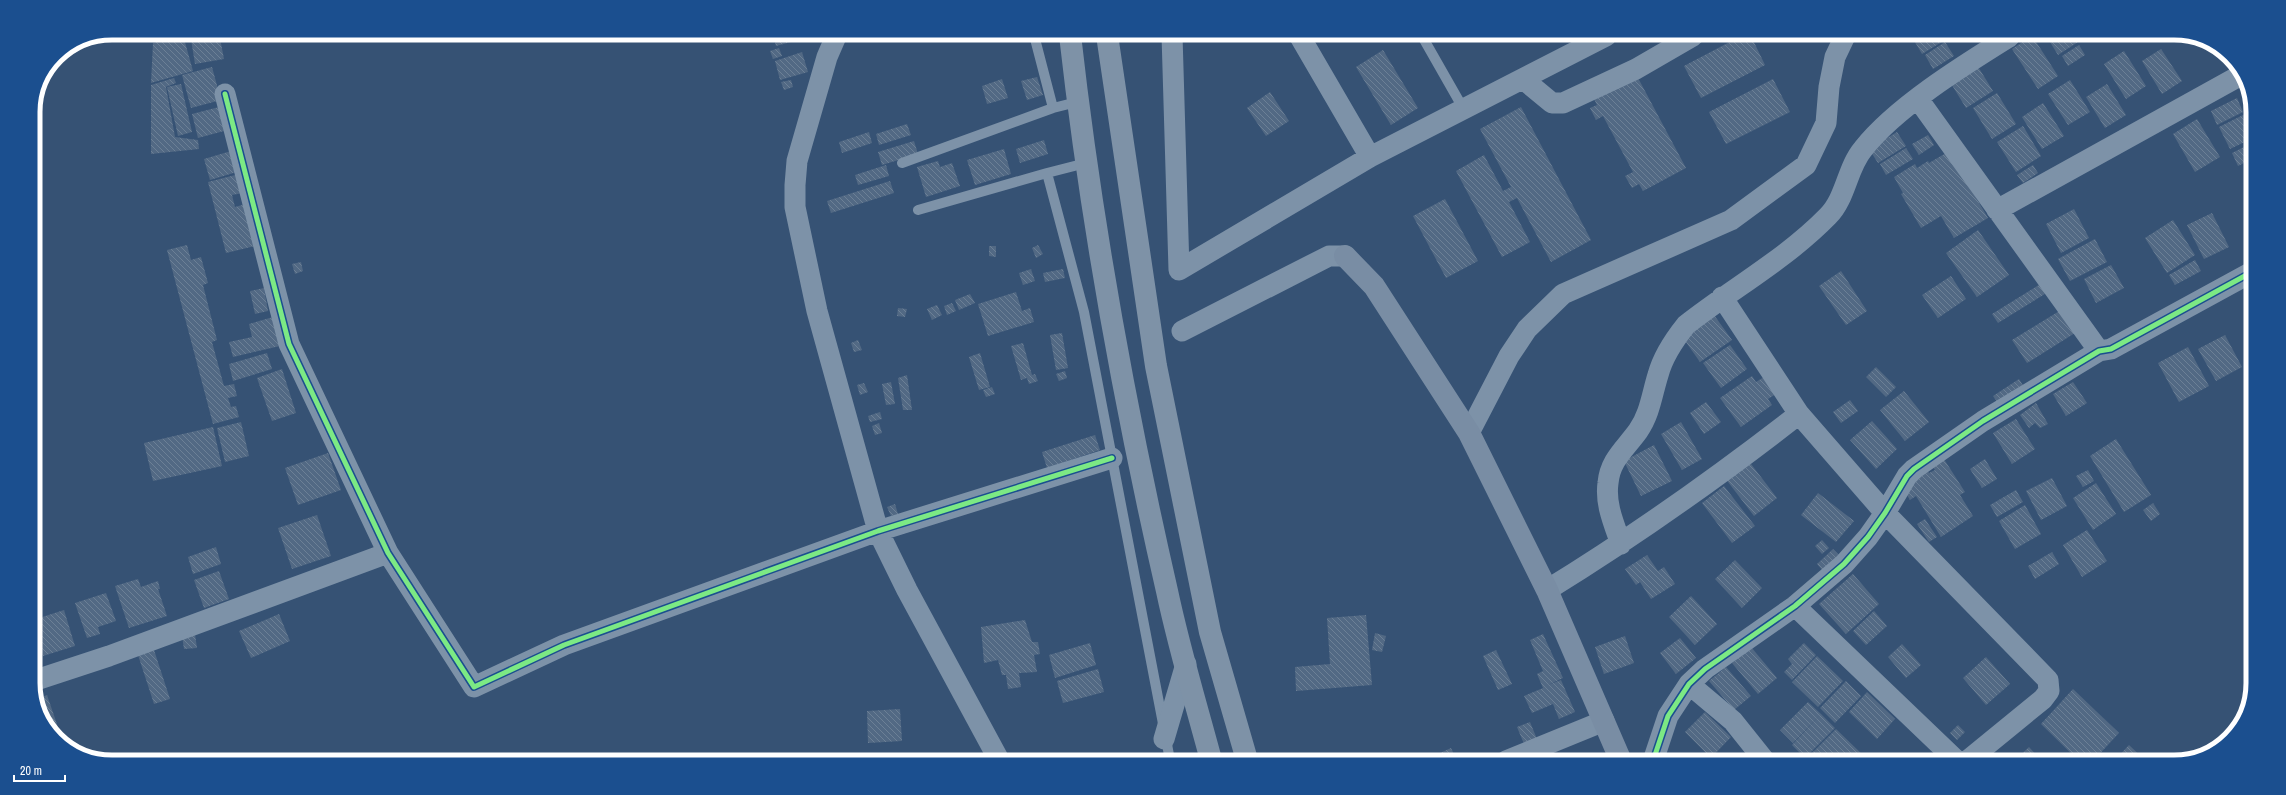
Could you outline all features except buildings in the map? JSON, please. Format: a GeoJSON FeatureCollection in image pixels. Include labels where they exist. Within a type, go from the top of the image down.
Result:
{"type":"FeatureCollection","features":[{"type":"Feature","properties":{"kind":"highway"},"geometry":{"type":"LineString","coordinates":[[1071,40],[1086,163],[1133,431],[1167,592],[1210,755]]}},
{"type":"Feature","properties":{"kind":"highway"},"geometry":{"type":"LineString","coordinates":[[1108,40],[1156,366],[1210,632],[1246,755]]}},
{"type":"Feature","properties":{"kind":"street"},"geometry":{"type":"LineString","coordinates":[[834,40],[827,57],[797,162],[795,185],[796,207],[816,311],[878,531],[907,590],[996,755]]}},
{"type":"Feature","properties":{"kind":"street"},"geometry":{"type":"LineString","coordinates":[[1172,40],[1179,270],[1370,157],[1598,40]]}},
{"type":"Feature","properties":{"kind":"street"},"geometry":{"type":"LineString","coordinates":[[1302,40],[1370,157]]}},
{"type":"Feature","properties":{"kind":"street"},"geometry":{"type":"LineString","coordinates":[[1523,79],[1552,103],[1563,103],[1636,70],[1686,40]]}},
{"type":"Feature","properties":{"kind":"street"},"geometry":{"type":"LineString","coordinates":[[1469,433],[1508,356],[1527,329],[1563,294],[1731,220],[1806,165],[1826,123],[1829,87],[1835,57],[1843,40]]}},
{"type":"Feature","properties":{"kind":"street"},"geometry":{"type":"LineString","coordinates":[[1622,544],[1609,509],[1608,483],[1610,469],[1624,446],[1638,431],[1652,402],[1658,374],[1672,343],[1686,325],[1722,297],[1797,244],[1830,215],[1844,190],[1861,150],[1876,133],[1918,99],[1977,57],[2005,40]]}},
{"type":"Feature","properties":{"kind":"street"},"geometry":{"type":"LineString","coordinates":[[1997,210],[2236,77]]}},
{"type":"Feature","properties":{"kind":"street"},"geometry":{"type":"LineString","coordinates":[[225,94],[289,344],[388,553],[474,687],[564,645],[878,531],[1112,458]]}},
{"type":"Feature","properties":{"kind":"street"},"geometry":{"type":"LineString","coordinates":[[1918,99],[2099,351]]}},
{"type":"Feature","properties":{"kind":"street"},"geometry":{"type":"LineString","coordinates":[[1182,331],[1329,256],[1345,256],[1374,286],[1469,433],[1547,590],[1618,755]]}},
{"type":"Feature","properties":{"kind":"street"},"geometry":{"type":"LineString","coordinates":[[1655,755],[1668,716],[1689,684],[1705,669],[1795,606],[1844,564],[1885,513],[1907,476],[1914,469],[1983,421],[2099,351],[2112,349],[2246,275]]}},
{"type":"Feature","properties":{"kind":"street"},"geometry":{"type":"LineString","coordinates":[[1722,297],[1799,414],[1885,513],[2048,680],[2049,691],[2043,699],[1975,755]]}},
{"type":"Feature","properties":{"kind":"street"},"geometry":{"type":"LineString","coordinates":[[1547,590],[1622,544],[1730,467],[1799,414]]}},
{"type":"Feature","properties":{"kind":"street"},"geometry":{"type":"LineString","coordinates":[[40,679],[109,656],[388,553]]}},
{"type":"Feature","properties":{"kind":"street"},"geometry":{"type":"LineString","coordinates":[[1795,606],[1951,755]]}},
{"type":"Feature","properties":{"kind":"street"},"geometry":{"type":"LineString","coordinates":[[1164,739],[1186,664]]}},
{"type":"Feature","properties":{"kind":"street"},"geometry":{"type":"LineString","coordinates":[[1689,684],[1733,721],[1760,755]]}},
{"type":"Feature","properties":{"kind":"street"},"geometry":{"type":"LineString","coordinates":[[1521,755],[1604,721]]}},
{"type":"Feature","properties":{"kind":"lane"},"geometry":{"type":"LineString","coordinates":[[1035,40],[1053,108]]}},
{"type":"Feature","properties":{"kind":"lane"},"geometry":{"type":"LineString","coordinates":[[1424,40],[1463,108]]}},
{"type":"Feature","properties":{"kind":"lane"},"geometry":{"type":"LineString","coordinates":[[902,164],[1053,108],[1078,102]]}},
{"type":"Feature","properties":{"kind":"lane"},"geometry":{"type":"LineString","coordinates":[[918,210],[1086,163]]}},
{"type":"Feature","properties":{"kind":"lane"},"geometry":{"type":"LineString","coordinates":[[1047,173],[1084,312],[1164,739],[1169,755]]}},
{"type":"Feature","properties":{"kind":"cycle path"},"geometry":{"type":"LineString","coordinates":[[225,94],[289,344],[388,553],[474,687],[564,645],[878,531],[1112,458]]}},
{"type":"Feature","properties":{"kind":"cycle path"},"geometry":{"type":"LineString","coordinates":[[1655,755],[1668,716],[1689,684],[1705,669],[1795,606],[1844,564],[1868,537],[1885,513],[1907,476],[1914,469],[1983,421],[2099,351],[2111,349],[2246,275]]}}]}
